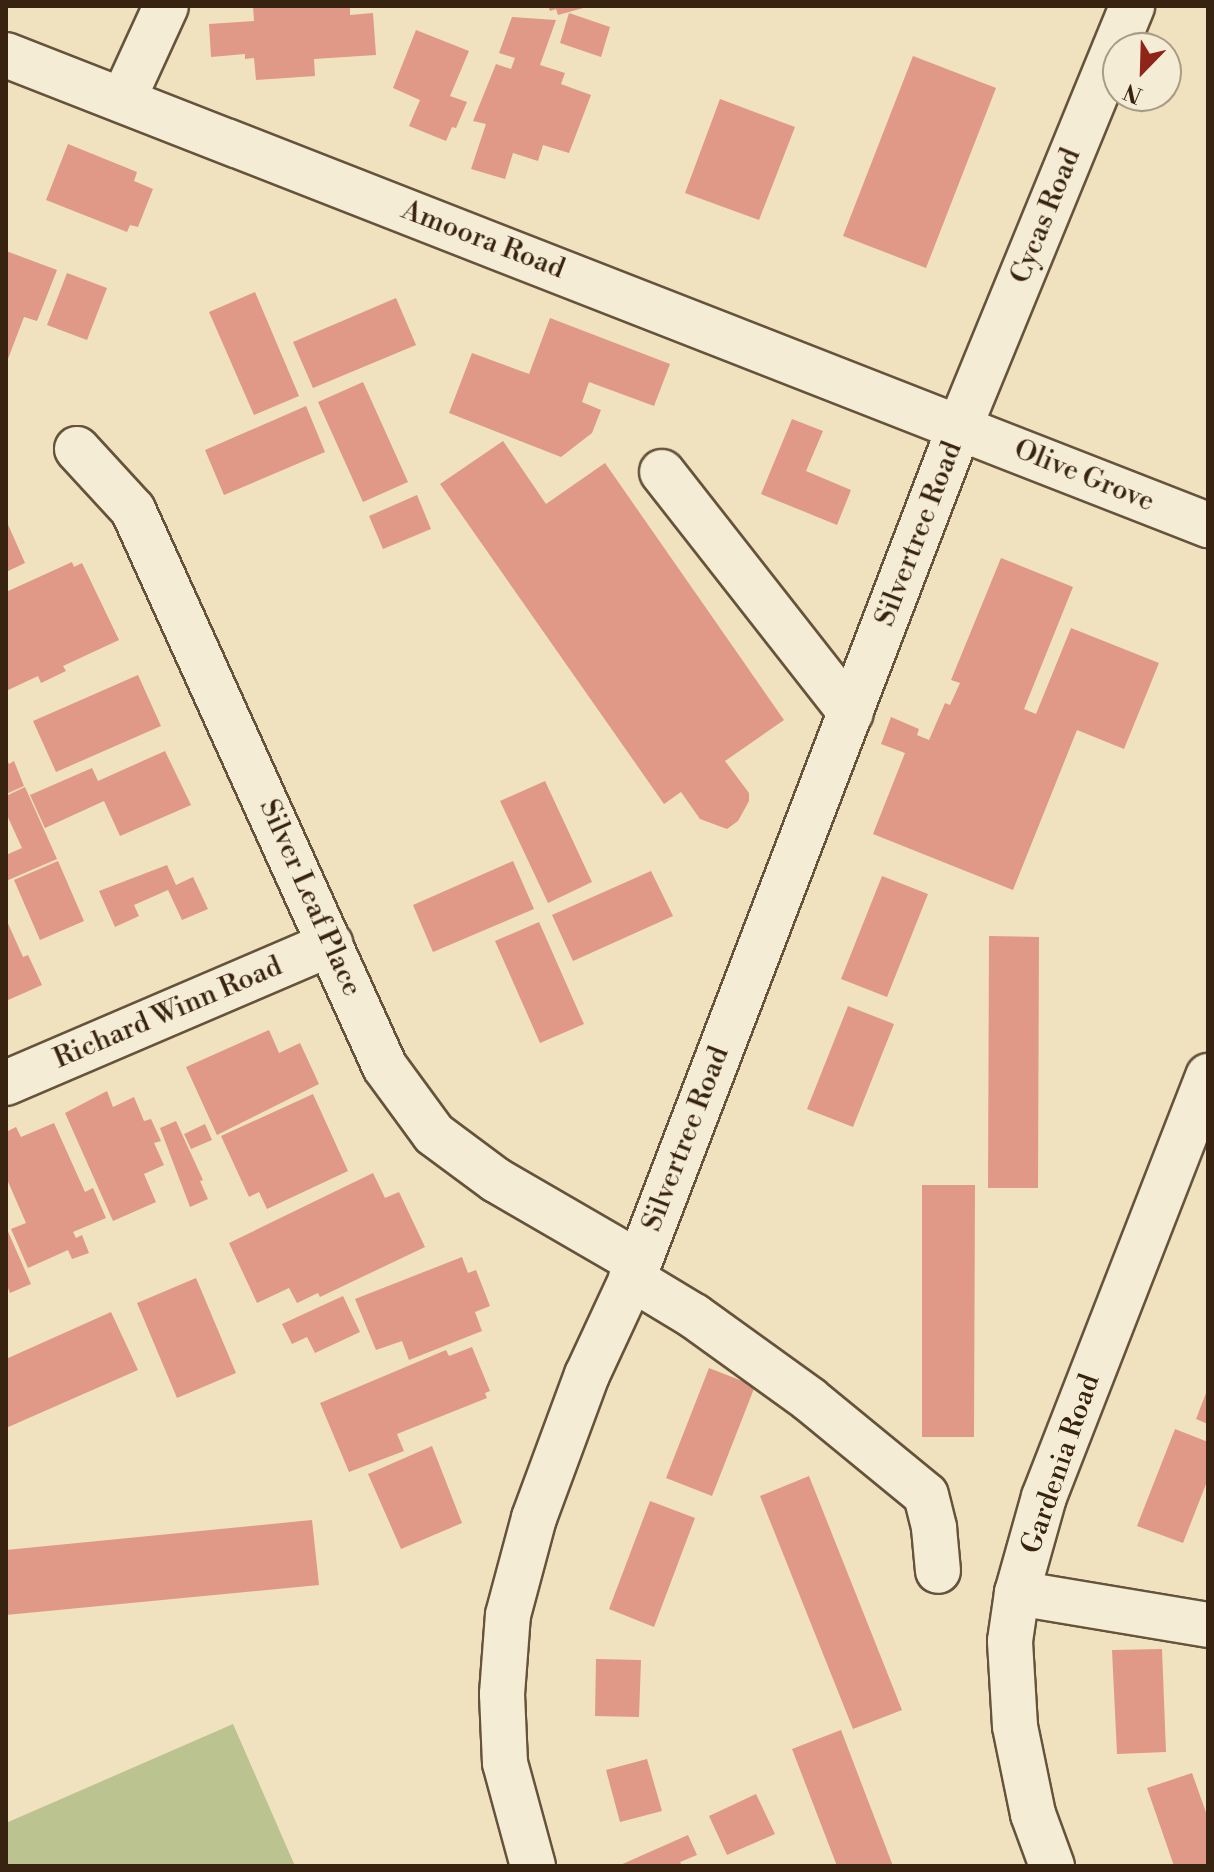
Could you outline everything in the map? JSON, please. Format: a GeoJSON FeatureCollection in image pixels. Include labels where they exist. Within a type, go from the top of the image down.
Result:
{"type":"FeatureCollection","features":[{"type":"Feature","properties":{"kind":"street"},"geometry":{"type":"LineString","coordinates":[[123,100],[166,6]]}},
{"type":"Feature","properties":{"kind":"street","name":"Cycas Road"},"geometry":{"type":"LineString","coordinates":[[960,426],[1132,6]]}},
{"type":"Feature","properties":{"kind":"street","name":"Amoora Road"},"geometry":{"type":"LineString","coordinates":[[6,55],[960,426]]}},
{"type":"Feature","properties":{"kind":"street","name":"Olive Grove"},"geometry":{"type":"LineString","coordinates":[[960,426],[1208,525]]}},
{"type":"Feature","properties":{"kind":"street","name":"Silvertree Road"},"geometry":{"type":"LineString","coordinates":[[533,1866],[505,1763],[502,1694],[508,1615],[534,1518],[587,1375],[635,1270],[960,426]]}},
{"type":"Feature","properties":{"kind":"street","name":"Silver Leaf Place"},"geometry":{"type":"LineString","coordinates":[[77,449],[133,510],[385,1067],[434,1134],[496,1180],[635,1270],[809,1399],[926,1495],[938,1571]]}},
{"type":"Feature","properties":{"kind":"street"},"geometry":{"type":"LineString","coordinates":[[662,472],[851,713]]}},
{"type":"Feature","properties":{"kind":"street","name":"Richard Winn Road"},"geometry":{"type":"LineString","coordinates":[[6,1083],[331,944]]}},
{"type":"Feature","properties":{"kind":"street","name":"Gardenia Road"},"geometry":{"type":"LineString","coordinates":[[1052,1866],[1033,1814],[1015,1726],[1010,1641],[1017,1593],[1044,1497],[1208,1076]]}},
{"type":"Feature","properties":{"kind":"street"},"geometry":{"type":"LineString","coordinates":[[1017,1593],[1208,1625]]}},
{"type":"Feature","properties":{"kind":"green space"},"geometry":{"type":"Polygon","coordinates":[[[233,1724],[295,1866],[6,1866],[6,1823],[233,1724]]]}},
{"type":"Feature","properties":{"kind":"building"},"geometry":{"type":"Polygon","coordinates":[[[253,6],[350,6],[350,15],[373,13],[376,55],[314,59],[315,76],[256,80],[254,58],[245,59],[245,54],[211,57],[209,24],[254,21],[253,6]]]}},
{"type":"Feature","properties":{"kind":"building"},"geometry":{"type":"Polygon","coordinates":[[[548,6],[587,7],[558,15],[556,9],[550,11],[548,6]]]}},
{"type":"Feature","properties":{"kind":"building"},"geometry":{"type":"Polygon","coordinates":[[[569,13],[610,27],[601,57],[560,43],[569,13]]]}},
{"type":"Feature","properties":{"kind":"building"},"geometry":{"type":"Polygon","coordinates":[[[512,17],[556,20],[540,65],[565,73],[561,84],[591,95],[569,153],[543,145],[538,161],[513,153],[505,179],[471,169],[486,124],[473,121],[496,64],[511,69],[515,58],[499,53],[512,17]]]}},
{"type":"Feature","properties":{"kind":"building"},"geometry":{"type":"Polygon","coordinates":[[[416,30],[469,51],[450,96],[467,102],[456,128],[452,127],[446,141],[409,126],[420,100],[393,88],[416,30]]]}},
{"type":"Feature","properties":{"kind":"building"},"geometry":{"type":"Polygon","coordinates":[[[913,56],[996,88],[926,268],[843,236],[913,56]]]}},
{"type":"Feature","properties":{"kind":"building"},"geometry":{"type":"Polygon","coordinates":[[[720,99],[795,127],[759,220],[685,193],[720,99]]]}},
{"type":"Feature","properties":{"kind":"building"},"geometry":{"type":"Polygon","coordinates":[[[68,144],[137,172],[134,181],[153,189],[138,227],[130,225],[127,232],[46,200],[68,144]]]}},
{"type":"Feature","properties":{"kind":"building"},"geometry":{"type":"Polygon","coordinates":[[[6,251],[57,270],[37,321],[24,317],[6,364],[6,251]]]}},
{"type":"Feature","properties":{"kind":"building"},"geometry":{"type":"Polygon","coordinates":[[[67,273],[107,288],[87,340],[47,325],[67,273]]]}},
{"type":"Feature","properties":{"kind":"building"},"geometry":{"type":"Polygon","coordinates":[[[255,292],[299,396],[254,415],[209,312],[255,292]]]}},
{"type":"Feature","properties":{"kind":"building"},"geometry":{"type":"Polygon","coordinates":[[[396,298],[416,345],[313,388],[293,342],[396,298]]]}},
{"type":"Feature","properties":{"kind":"building"},"geometry":{"type":"Polygon","coordinates":[[[550,318],[670,364],[654,406],[589,382],[582,402],[601,410],[592,433],[561,457],[449,413],[472,353],[529,374],[550,318]]]}},
{"type":"Feature","properties":{"kind":"building"},"geometry":{"type":"Polygon","coordinates":[[[363,382],[408,482],[363,502],[318,402],[363,382]]]}},
{"type":"Feature","properties":{"kind":"building"},"geometry":{"type":"Polygon","coordinates":[[[306,406],[325,452],[224,495],[205,450],[306,406]]]}},
{"type":"Feature","properties":{"kind":"building"},"geometry":{"type":"Polygon","coordinates":[[[792,419],[823,431],[806,471],[851,490],[837,525],[761,494],[792,419]]]}},
{"type":"Feature","properties":{"kind":"building"},"geometry":{"type":"Polygon","coordinates":[[[503,441],[546,504],[605,463],[784,720],[725,761],[749,793],[749,801],[738,821],[727,829],[700,819],[681,792],[664,804],[440,484],[503,441]]]}},
{"type":"Feature","properties":{"kind":"building"},"geometry":{"type":"Polygon","coordinates":[[[417,495],[431,529],[383,549],[369,516],[417,495]]]}},
{"type":"Feature","properties":{"kind":"building"},"geometry":{"type":"Polygon","coordinates":[[[6,520],[25,563],[6,572],[6,520]]]}},
{"type":"Feature","properties":{"kind":"building"},"geometry":{"type":"Polygon","coordinates":[[[1001,558],[1073,587],[1024,709],[1036,714],[1071,628],[1159,663],[1124,749],[1077,730],[1013,890],[873,834],[905,753],[881,744],[891,717],[919,729],[917,735],[929,740],[945,703],[950,705],[960,683],[951,680],[1001,558]]]}},
{"type":"Feature","properties":{"kind":"building"},"geometry":{"type":"Polygon","coordinates":[[[72,562],[74,567],[82,563],[119,640],[63,666],[66,671],[41,683],[38,676],[6,691],[6,592],[72,562]]]}},
{"type":"Feature","properties":{"kind":"building"},"geometry":{"type":"Polygon","coordinates":[[[138,675],[161,726],[56,772],[33,721],[138,675]]]}},
{"type":"Feature","properties":{"kind":"building"},"geometry":{"type":"Polygon","coordinates":[[[165,751],[191,805],[120,836],[104,801],[45,828],[30,795],[92,768],[98,781],[165,751]]]}},
{"type":"Feature","properties":{"kind":"building"},"geometry":{"type":"Polygon","coordinates":[[[6,758],[9,764],[14,761],[24,786],[6,794],[6,758]]]}},
{"type":"Feature","properties":{"kind":"building"},"geometry":{"type":"Polygon","coordinates":[[[545,781],[592,882],[548,903],[500,801],[545,781]]]}},
{"type":"Feature","properties":{"kind":"building"},"geometry":{"type":"Polygon","coordinates":[[[25,787],[57,859],[6,881],[6,855],[22,848],[6,813],[6,796],[25,787]]]}},
{"type":"Feature","properties":{"kind":"building"},"geometry":{"type":"Polygon","coordinates":[[[58,861],[84,921],[40,940],[14,880],[58,861]]]}},
{"type":"Feature","properties":{"kind":"building"},"geometry":{"type":"Polygon","coordinates":[[[513,861],[534,909],[433,952],[413,905],[513,861]]]}},
{"type":"Feature","properties":{"kind":"building"},"geometry":{"type":"Polygon","coordinates":[[[167,865],[176,885],[193,877],[208,909],[182,920],[168,890],[134,905],[139,916],[115,927],[99,891],[167,865]]]}},
{"type":"Feature","properties":{"kind":"building"},"geometry":{"type":"Polygon","coordinates":[[[651,871],[673,916],[573,961],[552,915],[651,871]]]}},
{"type":"Feature","properties":{"kind":"building"},"geometry":{"type":"Polygon","coordinates":[[[882,876],[928,894],[887,997],[841,979],[882,876]]]}},
{"type":"Feature","properties":{"kind":"building"},"geometry":{"type":"Polygon","coordinates":[[[6,919],[23,957],[28,955],[42,985],[6,1001],[6,919]]]}},
{"type":"Feature","properties":{"kind":"building"},"geometry":{"type":"Polygon","coordinates":[[[539,922],[584,1024],[540,1043],[495,941],[539,922]]]}},
{"type":"Feature","properties":{"kind":"building"},"geometry":{"type":"Polygon","coordinates":[[[989,936],[1039,937],[1038,1188],[988,1188],[989,936]]]}},
{"type":"Feature","properties":{"kind":"building"},"geometry":{"type":"Polygon","coordinates":[[[848,1006],[894,1024],[853,1127],[807,1109],[848,1006]]]}},
{"type":"Feature","properties":{"kind":"building"},"geometry":{"type":"Polygon","coordinates":[[[269,1030],[279,1053],[300,1043],[319,1084],[217,1135],[186,1067],[269,1030]]]}},
{"type":"Feature","properties":{"kind":"building"},"geometry":{"type":"Polygon","coordinates":[[[107,1091],[113,1107],[134,1097],[144,1121],[151,1119],[161,1141],[154,1143],[164,1165],[144,1174],[156,1202],[113,1221],[65,1113],[107,1091]]]}},
{"type":"Feature","properties":{"kind":"building"},"geometry":{"type":"Polygon","coordinates":[[[313,1094],[348,1171],[267,1209],[259,1192],[249,1197],[221,1136],[313,1094]]]}},
{"type":"Feature","properties":{"kind":"building"},"geometry":{"type":"Polygon","coordinates":[[[176,1121],[203,1180],[200,1181],[208,1199],[190,1207],[160,1128],[176,1121]]]}},
{"type":"Feature","properties":{"kind":"building"},"geometry":{"type":"Polygon","coordinates":[[[54,1123],[85,1192],[93,1188],[106,1218],[73,1232],[76,1238],[82,1235],[89,1253],[72,1259],[68,1250],[28,1268],[11,1229],[26,1223],[6,1177],[6,1132],[16,1127],[21,1137],[54,1123]]]}},
{"type":"Feature","properties":{"kind":"building"},"geometry":{"type":"Polygon","coordinates":[[[205,1124],[212,1140],[191,1149],[184,1134],[205,1124]]]}},
{"type":"Feature","properties":{"kind":"building"},"geometry":{"type":"Polygon","coordinates":[[[373,1173],[385,1198],[399,1192],[425,1247],[320,1297],[318,1293],[297,1303],[289,1288],[257,1303],[229,1243],[373,1173]]]}},
{"type":"Feature","properties":{"kind":"building"},"geometry":{"type":"Polygon","coordinates":[[[922,1185],[975,1185],[974,1437],[922,1437],[922,1185]]]}},
{"type":"Feature","properties":{"kind":"building"},"geometry":{"type":"Polygon","coordinates":[[[6,1227],[31,1284],[10,1293],[6,1283],[6,1227]]]}},
{"type":"Feature","properties":{"kind":"building"},"geometry":{"type":"Polygon","coordinates":[[[462,1257],[468,1273],[476,1270],[490,1306],[475,1312],[482,1331],[409,1360],[402,1341],[376,1350],[355,1299],[462,1257]]]}},
{"type":"Feature","properties":{"kind":"building"},"geometry":{"type":"Polygon","coordinates":[[[196,1278],[236,1373],[177,1398],[137,1303],[196,1278]]]}},
{"type":"Feature","properties":{"kind":"building"},"geometry":{"type":"Polygon","coordinates":[[[343,1296],[360,1332],[315,1353],[307,1337],[292,1344],[282,1324],[343,1296]]]}},
{"type":"Feature","properties":{"kind":"building"},"geometry":{"type":"Polygon","coordinates":[[[111,1312],[138,1370],[6,1428],[6,1359],[111,1312]]]}},
{"type":"Feature","properties":{"kind":"building"},"geometry":{"type":"Polygon","coordinates":[[[472,1347],[490,1391],[485,1393],[487,1398],[397,1434],[404,1451],[349,1472],[320,1403],[446,1350],[449,1356],[472,1347]]]}},
{"type":"Feature","properties":{"kind":"building"},"geometry":{"type":"Polygon","coordinates":[[[709,1368],[755,1386],[712,1496],[666,1478],[709,1368]]]}},
{"type":"Feature","properties":{"kind":"building"},"geometry":{"type":"Polygon","coordinates":[[[1208,1388],[1208,1424],[1196,1419],[1208,1388]]]}},
{"type":"Feature","properties":{"kind":"building"},"geometry":{"type":"Polygon","coordinates":[[[1175,1429],[1208,1442],[1208,1479],[1183,1543],[1137,1526],[1175,1429]]]}},
{"type":"Feature","properties":{"kind":"building"},"geometry":{"type":"Polygon","coordinates":[[[432,1446],[462,1523],[401,1549],[368,1474],[432,1446]]]}},
{"type":"Feature","properties":{"kind":"building"},"geometry":{"type":"Polygon","coordinates":[[[809,1476],[902,1710],[853,1729],[760,1496],[809,1476]]]}},
{"type":"Feature","properties":{"kind":"building"},"geometry":{"type":"Polygon","coordinates":[[[650,1501],[695,1518],[654,1627],[609,1609],[650,1501]]]}},
{"type":"Feature","properties":{"kind":"building"},"geometry":{"type":"Polygon","coordinates":[[[312,1520],[319,1585],[6,1615],[6,1550],[312,1520]]]}},
{"type":"Feature","properties":{"kind":"building"},"geometry":{"type":"Polygon","coordinates":[[[1162,1649],[1166,1752],[1117,1754],[1112,1650],[1162,1649]]]}},
{"type":"Feature","properties":{"kind":"building"},"geometry":{"type":"Polygon","coordinates":[[[596,1659],[641,1660],[639,1717],[595,1716],[596,1659]]]}},
{"type":"Feature","properties":{"kind":"building"},"geometry":{"type":"Polygon","coordinates":[[[841,1730],[893,1866],[837,1866],[792,1749],[841,1730]]]}},
{"type":"Feature","properties":{"kind":"building"},"geometry":{"type":"Polygon","coordinates":[[[647,1759],[662,1811],[620,1822],[606,1770],[647,1759]]]}},
{"type":"Feature","properties":{"kind":"building"},"geometry":{"type":"Polygon","coordinates":[[[1192,1773],[1208,1818],[1208,1866],[1174,1866],[1147,1788],[1192,1773]]]}},
{"type":"Feature","properties":{"kind":"building"},"geometry":{"type":"Polygon","coordinates":[[[756,1794],[775,1834],[727,1855],[709,1816],[756,1794]]]}},
{"type":"Feature","properties":{"kind":"building"},"geometry":{"type":"Polygon","coordinates":[[[688,1835],[697,1855],[680,1862],[682,1866],[618,1866],[688,1835]]]}}]}
